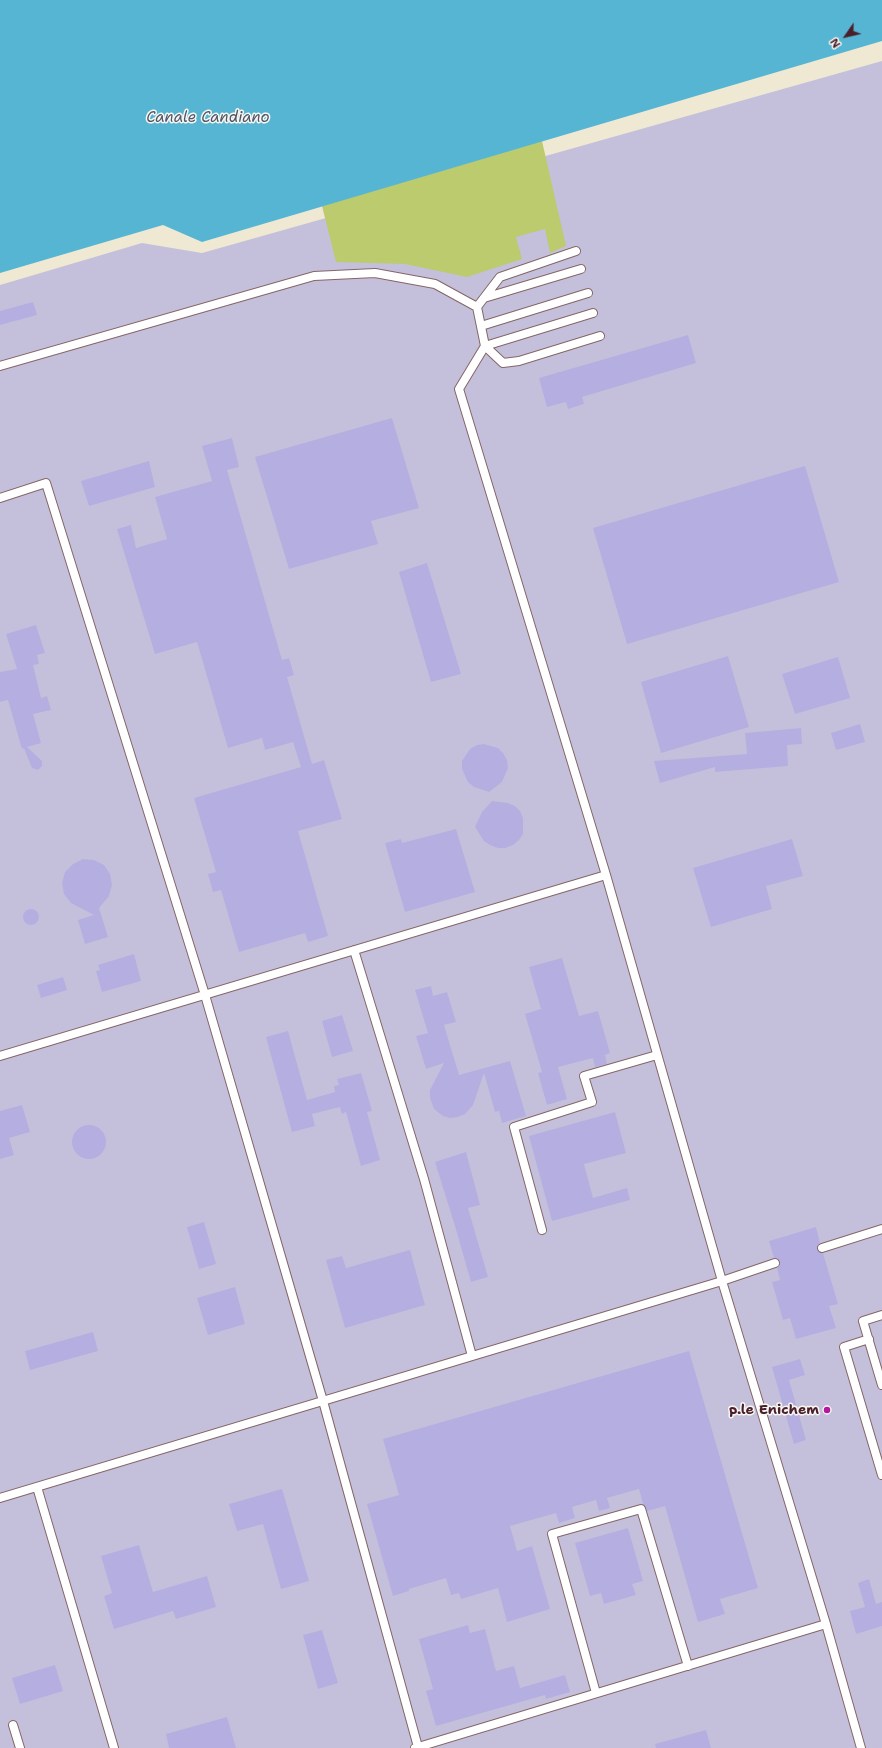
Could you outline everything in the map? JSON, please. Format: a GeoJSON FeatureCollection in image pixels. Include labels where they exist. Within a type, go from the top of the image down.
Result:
{"type":"FeatureCollection","features":[{"type":"Feature","properties":{"kind":"lane"},"geometry":{"type":"LineString","coordinates":[[477,307],[500,276],[576,251]]}},
{"type":"Feature","properties":{"kind":"lane"},"geometry":{"type":"LineString","coordinates":[[484,298],[581,269]]}},
{"type":"Feature","properties":{"kind":"lane"},"geometry":{"type":"LineString","coordinates":[[0,366],[314,276],[375,273],[435,284],[477,307],[485,346],[503,363],[519,361],[600,336]]}},
{"type":"Feature","properties":{"kind":"lane"},"geometry":{"type":"LineString","coordinates":[[481,326],[588,293]]}},
{"type":"Feature","properties":{"kind":"lane"},"geometry":{"type":"LineString","coordinates":[[594,313],[485,346],[459,389],[606,875],[722,1281],[826,1624],[861,1748]]}},
{"type":"Feature","properties":{"kind":"lane"},"geometry":{"type":"LineString","coordinates":[[0,498],[46,483],[205,995],[323,1401],[416,1748],[826,1624]]}},
{"type":"Feature","properties":{"kind":"lane"},"geometry":{"type":"LineString","coordinates":[[0,1056],[606,875]]}},
{"type":"Feature","properties":{"kind":"lane"},"geometry":{"type":"LineString","coordinates":[[354,950],[424,1179],[472,1356]]}},
{"type":"Feature","properties":{"kind":"lane"},"geometry":{"type":"LineString","coordinates":[[542,1230],[514,1127],[592,1102],[584,1076],[657,1054]]}},
{"type":"Feature","properties":{"kind":"lane"},"geometry":{"type":"LineString","coordinates":[[822,1248],[882,1229]]}},
{"type":"Feature","properties":{"kind":"lane"},"geometry":{"type":"LineString","coordinates":[[0,1498],[722,1281],[775,1263]]}},
{"type":"Feature","properties":{"kind":"lane"},"geometry":{"type":"LineString","coordinates":[[882,1315],[863,1321],[882,1385]]}},
{"type":"Feature","properties":{"kind":"lane"},"geometry":{"type":"LineString","coordinates":[[869,1339],[844,1347],[882,1475]]}},
{"type":"Feature","properties":{"kind":"lane"},"geometry":{"type":"LineString","coordinates":[[37,1487],[114,1748]]}},
{"type":"Feature","properties":{"kind":"lane"},"geometry":{"type":"LineString","coordinates":[[596,1693],[552,1534],[641,1509],[688,1666]]}},
{"type":"Feature","properties":{"kind":"lane"},"geometry":{"type":"LineString","coordinates":[[13,1725],[20,1748]]}},
{"type":"Feature","properties":{"kind":"shaded area"},"geometry":{"type":"Polygon","coordinates":[[[882,61],[882,1748],[0,1748],[0,285],[142,243],[202,253],[882,61]]]}},
{"type":"Feature","properties":{"kind":"green space"},"geometry":{"type":"Polygon","coordinates":[[[542,141],[566,246],[550,253],[545,229],[516,237],[522,259],[467,277],[405,264],[336,262],[322,206],[542,141]]]}},
{"type":"Feature","properties":{"kind":"water","name":"Canale Candiano"},"geometry":{"type":"Polygon","coordinates":[[[0,0],[882,0],[882,41],[202,242],[163,225],[0,273],[0,0]]]}},
{"type":"Feature","properties":{"kind":"building"},"geometry":{"type":"Polygon","coordinates":[[[33,302],[37,315],[0,325],[0,311],[33,302]]]}},
{"type":"Feature","properties":{"kind":"building"},"geometry":{"type":"Polygon","coordinates":[[[688,335],[696,363],[582,397],[584,404],[568,409],[566,402],[547,407],[539,378],[688,335]]]}},
{"type":"Feature","properties":{"kind":"building"},"geometry":{"type":"Polygon","coordinates":[[[392,418],[419,508],[371,521],[378,544],[289,569],[255,457],[392,418]]]}},
{"type":"Feature","properties":{"kind":"building"},"geometry":{"type":"Polygon","coordinates":[[[232,438],[239,467],[227,470],[282,660],[289,658],[294,675],[287,677],[312,764],[324,760],[342,819],[298,831],[328,936],[308,942],[305,933],[239,952],[221,890],[213,892],[208,874],[216,872],[194,798],[301,767],[293,742],[265,750],[262,738],[228,748],[197,642],[155,654],[117,529],[131,525],[136,548],[167,539],[155,497],[212,481],[202,446],[232,438]]]}},
{"type":"Feature","properties":{"kind":"building"},"geometry":{"type":"Polygon","coordinates":[[[149,461],[155,487],[89,506],[81,481],[149,461]]]}},
{"type":"Feature","properties":{"kind":"building"},"geometry":{"type":"Polygon","coordinates":[[[805,466],[839,582],[627,644],[593,528],[805,466]]]}},
{"type":"Feature","properties":{"kind":"building"},"geometry":{"type":"Polygon","coordinates":[[[427,563],[461,674],[431,682],[399,572],[427,563]]]}},
{"type":"Feature","properties":{"kind":"building"},"geometry":{"type":"Polygon","coordinates":[[[36,625],[45,653],[37,655],[39,664],[33,665],[41,698],[47,696],[51,710],[33,714],[41,743],[27,747],[42,761],[42,766],[38,770],[32,768],[24,748],[22,749],[8,700],[0,702],[0,672],[17,669],[6,634],[36,625]]]}},
{"type":"Feature","properties":{"kind":"building"},"geometry":{"type":"Polygon","coordinates":[[[728,656],[749,727],[661,753],[641,682],[728,656]]]}},
{"type":"Feature","properties":{"kind":"building"},"geometry":{"type":"Polygon","coordinates":[[[838,657],[850,698],[795,714],[782,674],[838,657]]]}},
{"type":"Feature","properties":{"kind":"building"},"geometry":{"type":"Polygon","coordinates":[[[860,724],[865,742],[836,750],[831,733],[860,724]]]}},
{"type":"Feature","properties":{"kind":"building"},"geometry":{"type":"Polygon","coordinates":[[[801,728],[802,744],[787,745],[788,766],[715,772],[715,767],[660,783],[654,761],[747,754],[745,733],[801,728]]]}},
{"type":"Feature","properties":{"kind":"building"},"geometry":{"type":"Polygon","coordinates":[[[484,744],[498,748],[503,753],[507,760],[508,768],[502,782],[489,792],[474,787],[468,782],[462,769],[462,761],[470,749],[477,745],[484,744]]]}},
{"type":"Feature","properties":{"kind":"building"},"geometry":{"type":"Polygon","coordinates":[[[492,801],[508,803],[515,806],[520,811],[523,818],[523,834],[513,845],[505,848],[498,848],[484,841],[475,827],[482,812],[492,801]]]}},
{"type":"Feature","properties":{"kind":"building"},"geometry":{"type":"Polygon","coordinates":[[[456,829],[475,892],[405,912],[385,843],[401,839],[402,843],[456,829]]]}},
{"type":"Feature","properties":{"kind":"building"},"geometry":{"type":"Polygon","coordinates":[[[792,839],[803,876],[766,886],[772,909],[711,927],[693,868],[792,839]]]}},
{"type":"Feature","properties":{"kind":"building"},"geometry":{"type":"Polygon","coordinates":[[[83,859],[94,860],[104,865],[110,874],[112,885],[109,896],[99,908],[108,937],[85,944],[78,920],[94,915],[71,903],[64,894],[62,883],[65,872],[73,864],[83,859]]]}},
{"type":"Feature","properties":{"kind":"building"},"geometry":{"type":"Polygon","coordinates":[[[31,909],[38,914],[39,917],[34,924],[31,925],[24,920],[23,917],[28,910],[31,909]]]}},
{"type":"Feature","properties":{"kind":"building"},"geometry":{"type":"Polygon","coordinates":[[[134,954],[141,981],[102,992],[96,971],[100,970],[98,965],[134,954]]]}},
{"type":"Feature","properties":{"kind":"building"},"geometry":{"type":"Polygon","coordinates":[[[562,958],[579,1016],[598,1011],[610,1053],[605,1055],[607,1064],[595,1067],[593,1058],[558,1067],[567,1099],[547,1105],[538,1073],[542,1072],[525,1014],[541,1009],[529,967],[562,958]]]}},
{"type":"Feature","properties":{"kind":"building"},"geometry":{"type":"Polygon","coordinates":[[[63,977],[67,990],[41,998],[37,985],[63,977]]]}},
{"type":"Feature","properties":{"kind":"building"},"geometry":{"type":"Polygon","coordinates":[[[431,986],[433,996],[447,992],[456,1022],[444,1025],[459,1075],[510,1061],[526,1116],[502,1123],[499,1111],[495,1112],[484,1073],[473,1105],[465,1114],[450,1118],[443,1116],[434,1109],[430,1098],[430,1090],[444,1063],[426,1069],[416,1036],[428,1033],[415,990],[431,986]]]}},
{"type":"Feature","properties":{"kind":"building"},"geometry":{"type":"Polygon","coordinates":[[[342,1015],[353,1051],[332,1057],[322,1021],[342,1015]]]}},
{"type":"Feature","properties":{"kind":"building"},"geometry":{"type":"Polygon","coordinates":[[[288,1031],[307,1100],[335,1092],[334,1086],[339,1085],[337,1079],[361,1073],[372,1111],[367,1112],[380,1160],[361,1166],[346,1112],[342,1114],[340,1107],[312,1114],[315,1126],[292,1132],[266,1037],[288,1031]]]}},
{"type":"Feature","properties":{"kind":"building"},"geometry":{"type":"Polygon","coordinates":[[[22,1105],[30,1132],[9,1138],[14,1155],[0,1159],[0,1111],[22,1105]]]}},
{"type":"Feature","properties":{"kind":"building"},"geometry":{"type":"Polygon","coordinates":[[[615,1112],[626,1153],[584,1164],[593,1198],[627,1188],[630,1200],[552,1221],[529,1136],[615,1112]]]}},
{"type":"Feature","properties":{"kind":"building"},"geometry":{"type":"Polygon","coordinates":[[[86,1125],[92,1125],[96,1126],[103,1132],[106,1142],[105,1149],[99,1156],[92,1159],[86,1159],[82,1158],[75,1152],[72,1145],[72,1139],[73,1135],[79,1128],[86,1125]]]}},
{"type":"Feature","properties":{"kind":"building"},"geometry":{"type":"Polygon","coordinates":[[[466,1152],[480,1205],[468,1208],[488,1277],[471,1282],[435,1162],[466,1152]]]}},
{"type":"Feature","properties":{"kind":"building"},"geometry":{"type":"Polygon","coordinates":[[[204,1222],[216,1264],[199,1269],[187,1227],[204,1222]]]}},
{"type":"Feature","properties":{"kind":"building"},"geometry":{"type":"Polygon","coordinates":[[[816,1227],[820,1243],[817,1249],[819,1252],[823,1253],[838,1304],[829,1306],[836,1328],[796,1339],[790,1318],[783,1320],[772,1282],[780,1280],[777,1268],[780,1262],[778,1259],[774,1258],[769,1241],[816,1227]]]}},
{"type":"Feature","properties":{"kind":"building"},"geometry":{"type":"Polygon","coordinates":[[[410,1250],[425,1305],[345,1328],[326,1260],[342,1256],[346,1268],[410,1250]]]}},
{"type":"Feature","properties":{"kind":"building"},"geometry":{"type":"Polygon","coordinates":[[[235,1287],[245,1324],[208,1335],[197,1298],[235,1287]]]}},
{"type":"Feature","properties":{"kind":"building"},"geometry":{"type":"Polygon","coordinates":[[[93,1332],[98,1351],[30,1370],[25,1351],[93,1332]]]}},
{"type":"Feature","properties":{"kind":"building"},"geometry":{"type":"Polygon","coordinates":[[[689,1351],[758,1588],[720,1599],[725,1614],[698,1622],[665,1506],[647,1511],[643,1504],[639,1489],[607,1498],[610,1508],[599,1511],[596,1500],[572,1507],[575,1518],[559,1523],[556,1513],[510,1526],[517,1551],[532,1546],[550,1609],[507,1622],[498,1588],[461,1599],[459,1593],[451,1595],[446,1578],[409,1589],[409,1591],[393,1596],[367,1504],[399,1495],[383,1439],[689,1351]]]}},
{"type":"Feature","properties":{"kind":"building"},"geometry":{"type":"Polygon","coordinates":[[[800,1359],[805,1375],[789,1380],[806,1440],[794,1444],[772,1367],[800,1359]]]}},
{"type":"Feature","properties":{"kind":"building"},"geometry":{"type":"Polygon","coordinates":[[[282,1489],[309,1581],[281,1589],[263,1524],[237,1531],[229,1504],[282,1489]]]}},
{"type":"Feature","properties":{"kind":"building"},"geometry":{"type":"Polygon","coordinates":[[[628,1528],[643,1581],[632,1584],[636,1595],[604,1604],[601,1593],[590,1596],[575,1543],[628,1528]]]}},
{"type":"Feature","properties":{"kind":"building"},"geometry":{"type":"Polygon","coordinates":[[[139,1545],[153,1592],[207,1576],[216,1607],[176,1619],[173,1611],[114,1629],[104,1596],[112,1593],[101,1556],[139,1545]]]}},
{"type":"Feature","properties":{"kind":"building"},"geometry":{"type":"Polygon","coordinates":[[[869,1579],[876,1604],[882,1602],[882,1626],[856,1634],[850,1611],[865,1607],[858,1583],[869,1579]]]}},
{"type":"Feature","properties":{"kind":"building"},"geometry":{"type":"Polygon","coordinates":[[[468,1625],[470,1633],[485,1629],[496,1671],[514,1666],[520,1688],[565,1675],[570,1692],[546,1699],[545,1695],[436,1726],[426,1691],[433,1689],[419,1639],[468,1625]]]}},
{"type":"Feature","properties":{"kind":"building"},"geometry":{"type":"Polygon","coordinates":[[[322,1630],[338,1683],[318,1689],[303,1635],[322,1630]]]}},
{"type":"Feature","properties":{"kind":"building"},"geometry":{"type":"Polygon","coordinates":[[[55,1665],[63,1691],[20,1704],[12,1678],[55,1665]]]}},
{"type":"Feature","properties":{"kind":"building"},"geometry":{"type":"Polygon","coordinates":[[[227,1717],[236,1748],[169,1748],[166,1734],[227,1717]]]}},
{"type":"Feature","properties":{"kind":"building"},"geometry":{"type":"Polygon","coordinates":[[[706,1730],[711,1748],[656,1748],[655,1744],[706,1730]]]}},
{"type":"Feature","properties":{"kind":"place","name":"p.le Enichem"},"geometry":{"type":"Point","coordinates":[827,1410]}}]}
